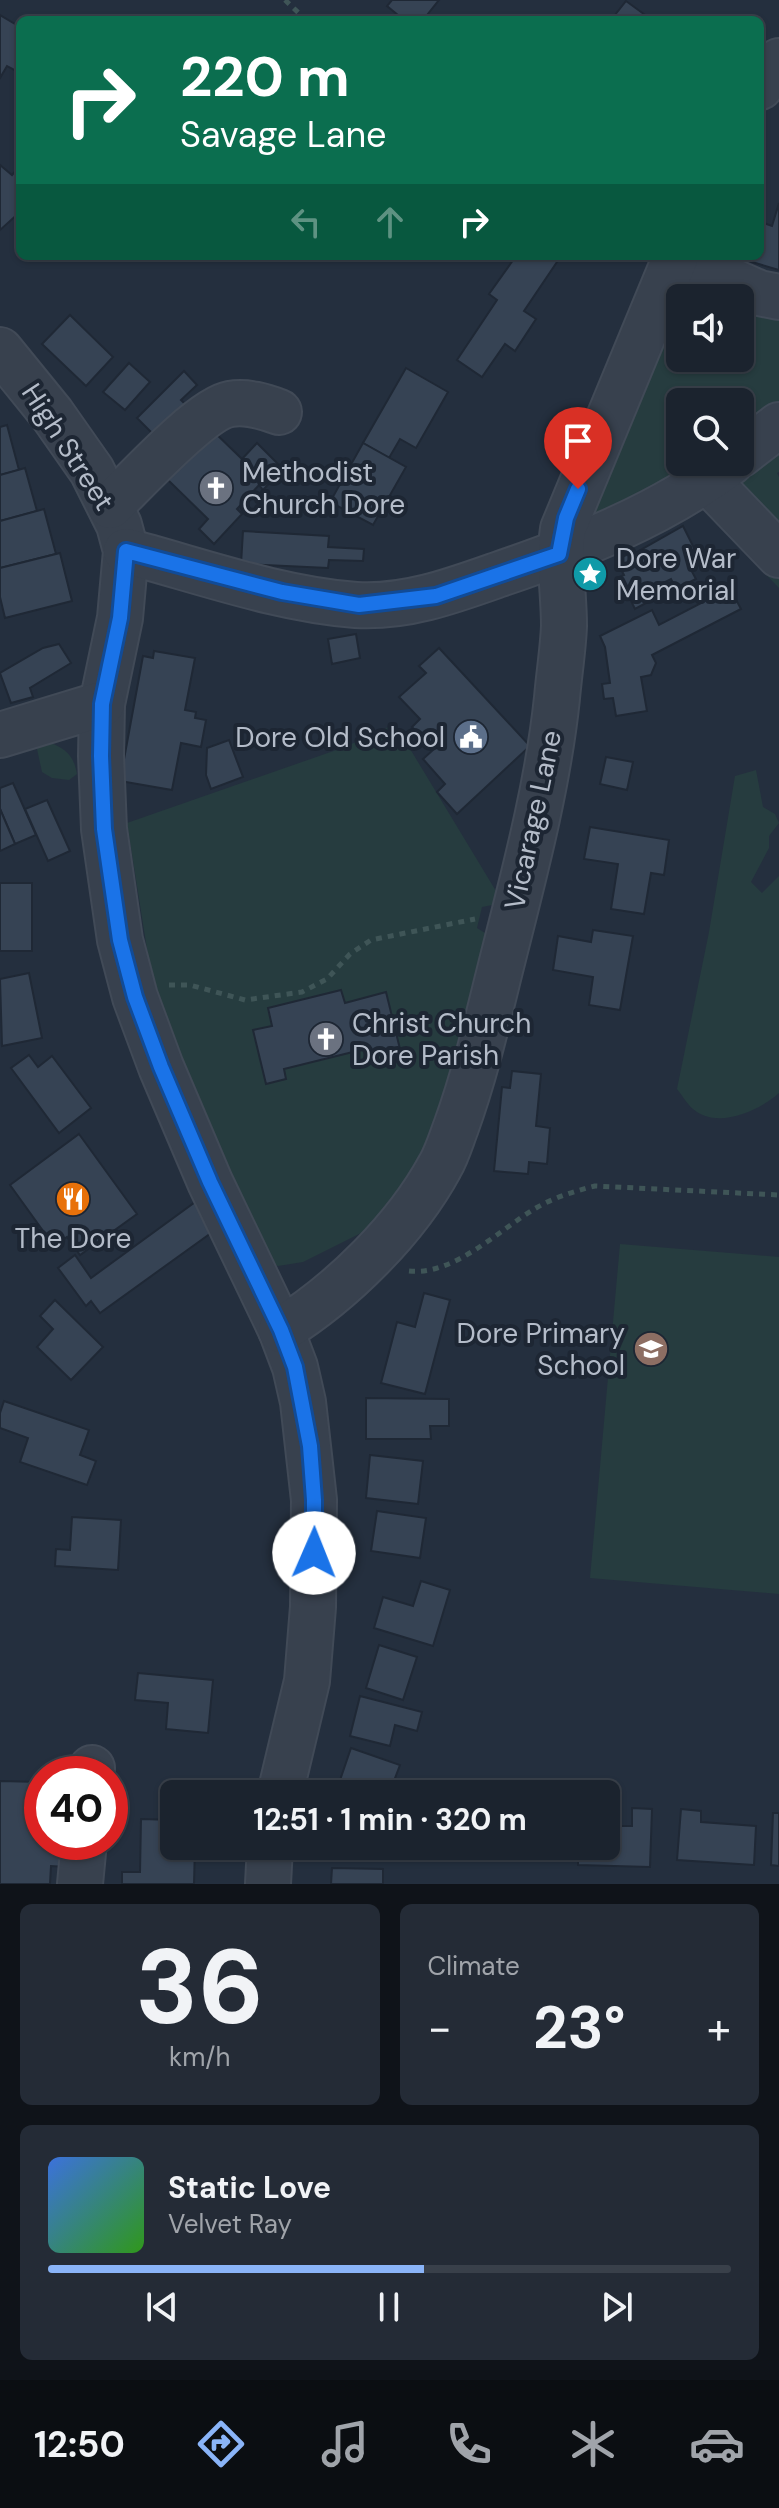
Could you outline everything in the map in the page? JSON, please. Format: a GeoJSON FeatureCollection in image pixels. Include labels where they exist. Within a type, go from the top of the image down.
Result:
{"type":"FeatureCollection","features":[{"type":"Feature","properties":{"kind":"street"},"geometry":{"type":"LineString","coordinates":[[764,82],[779,61]]}},
{"type":"Feature","properties":{"kind":"street","name":"Vicarage Lane"},"geometry":{"type":"LineString","coordinates":[[281,1330],[307,1314],[365,1262],[417,1204],[442,1164],[475,1069],[526,865],[556,703],[564,625],[559,554],[566,518],[673,260]]}},
{"type":"Feature","properties":{"kind":"street","name":"Vicarage Lane"},"geometry":{"type":"LineString","coordinates":[[684,260],[759,293],[779,297]]}},
{"type":"Feature","properties":{"kind":"street","name":"High Street"},"geometry":{"type":"LineString","coordinates":[[0,350],[52,414],[92,471],[110,506],[126,551]]}},
{"type":"Feature","properties":{"kind":"street"},"geometry":{"type":"LineString","coordinates":[[110,506],[203,417],[228,404],[257,404],[279,412]]}},
{"type":"Feature","properties":{"kind":"street"},"geometry":{"type":"LineString","coordinates":[[754,444],[779,425]]}},
{"type":"Feature","properties":{"kind":"street"},"geometry":{"type":"LineString","coordinates":[[283,1780],[307,1681],[313,1607],[314,1500],[303,1402],[295,1367],[281,1330],[210,1182],[161,1067],[135,997],[120,940],[110,876],[101,756],[102,704],[120,618],[126,551],[282,592],[359,605],[436,596],[559,554],[635,521],[709,476]]}},
{"type":"Feature","properties":{"kind":"street"},"geometry":{"type":"LineString","coordinates":[[732,476],[779,555]]}},
{"type":"Feature","properties":{"kind":"street"},"geometry":{"type":"LineString","coordinates":[[0,735],[102,704]]}},
{"type":"Feature","properties":{"kind":"street"},"geometry":{"type":"LineString","coordinates":[[80,1884],[82,1860]]}},
{"type":"Feature","properties":{"kind":"street"},"geometry":{"type":"LineString","coordinates":[[268,1884],[269,1860]]}},
{"type":"Feature","properties":{"kind":"path"},"geometry":{"type":"LineString","coordinates":[[285,0],[302,16]]}},
{"type":"Feature","properties":{"kind":"path"},"geometry":{"type":"LineString","coordinates":[[135,997],[156,988],[179,984],[245,1000],[302,992],[327,979],[350,954],[371,940],[479,918],[511,926]]}},
{"type":"Feature","properties":{"kind":"path"},"geometry":{"type":"LineString","coordinates":[[365,1262],[414,1272],[458,1261],[536,1208],[570,1192],[595,1186],[779,1195]]}},
{"type":"Feature","properties":{"kind":"green space"},"geometry":{"type":"Polygon","coordinates":[[[754,302],[779,308],[779,413],[754,432],[754,388],[666,388],[666,476],[685,476],[592,529],[580,510],[666,328],[666,372],[754,372],[754,302]]]}},
{"type":"Feature","properties":{"kind":"green space"},"geometry":{"type":"Polygon","coordinates":[[[779,438],[779,588],[695,501],[728,476],[754,476],[754,457],[779,438]]]}},
{"type":"Feature","properties":{"kind":"green space"},"geometry":{"type":"Polygon","coordinates":[[[395,724],[499,896],[497,904],[482,907],[477,928],[493,938],[467,1040],[407,1197],[363,1232],[303,1262],[278,1266],[266,1259],[178,1057],[151,974],[127,823],[345,747],[395,724]]]}},
{"type":"Feature","properties":{"kind":"green space"},"geometry":{"type":"Polygon","coordinates":[[[45,740],[67,752],[77,774],[69,780],[52,778],[42,772],[37,749],[45,740]]]}},
{"type":"Feature","properties":{"kind":"green space"},"geometry":{"type":"Polygon","coordinates":[[[756,770],[763,807],[775,814],[779,823],[769,836],[769,848],[751,882],[762,893],[779,876],[779,1093],[749,1112],[714,1118],[693,1109],[677,1089],[709,932],[735,776],[756,770]]]}},
{"type":"Feature","properties":{"kind":"green space"},"geometry":{"type":"Polygon","coordinates":[[[620,1244],[779,1257],[779,1594],[590,1578],[620,1244]]]}},
{"type":"Feature","properties":{"kind":"building"},"geometry":{"type":"Polygon","coordinates":[[[392,0],[439,0],[426,16],[399,16],[387,6],[392,0]]]}},
{"type":"Feature","properties":{"kind":"building"},"geometry":{"type":"Polygon","coordinates":[[[626,1],[647,16],[614,16],[626,1]]]}},
{"type":"Feature","properties":{"kind":"building"},"geometry":{"type":"Polygon","coordinates":[[[0,15],[16,25],[16,71],[7,66],[0,78],[0,15]]]}},
{"type":"Feature","properties":{"kind":"building"},"geometry":{"type":"Polygon","coordinates":[[[0,165],[12,175],[16,170],[16,216],[0,230],[0,165]]]}},
{"type":"Feature","properties":{"kind":"building"},"geometry":{"type":"Polygon","coordinates":[[[779,203],[779,270],[745,260],[764,260],[764,223],[772,226],[779,203]]]}},
{"type":"Feature","properties":{"kind":"building"},"geometry":{"type":"Polygon","coordinates":[[[513,260],[558,260],[524,311],[536,319],[515,351],[505,344],[482,377],[457,360],[497,300],[489,294],[513,260]]]}},
{"type":"Feature","properties":{"kind":"building"},"geometry":{"type":"Polygon","coordinates":[[[70,315],[113,357],[86,386],[42,344],[70,315]]]}},
{"type":"Feature","properties":{"kind":"building"},"geometry":{"type":"Polygon","coordinates":[[[129,363],[150,382],[125,410],[103,392],[129,363]]]}},
{"type":"Feature","properties":{"kind":"building"},"geometry":{"type":"Polygon","coordinates":[[[406,368],[448,392],[416,448],[400,439],[389,458],[363,443],[406,368]]]}},
{"type":"Feature","properties":{"kind":"building"},"geometry":{"type":"Polygon","coordinates":[[[184,371],[197,385],[181,400],[193,412],[161,442],[137,418],[184,371]]]}},
{"type":"Feature","properties":{"kind":"building"},"geometry":{"type":"Polygon","coordinates":[[[7,425],[19,470],[0,475],[0,427],[7,425]]]}},
{"type":"Feature","properties":{"kind":"building","name":"Methodist Church Dore"},"geometry":{"type":"Polygon","coordinates":[[[210,428],[242,459],[257,443],[283,469],[263,490],[259,485],[237,509],[242,514],[214,544],[199,529],[208,519],[168,480],[210,428]]]}},
{"type":"Feature","properties":{"kind":"building"},"geometry":{"type":"Polygon","coordinates":[[[363,443],[406,467],[373,525],[330,502],[363,443]]]}},
{"type":"Feature","properties":{"kind":"building"},"geometry":{"type":"Polygon","coordinates":[[[25,468],[37,511],[0,521],[0,475],[25,468]]]}},
{"type":"Feature","properties":{"kind":"building"},"geometry":{"type":"Polygon","coordinates":[[[44,509],[56,554],[0,568],[0,521],[44,509]]]}},
{"type":"Feature","properties":{"kind":"building"},"geometry":{"type":"Polygon","coordinates":[[[683,526],[701,562],[690,568],[696,579],[676,589],[671,579],[641,594],[646,603],[635,609],[619,577],[624,575],[616,560],[683,526]]]}},
{"type":"Feature","properties":{"kind":"building"},"geometry":{"type":"Polygon","coordinates":[[[243,531],[329,536],[328,547],[364,549],[363,561],[329,560],[328,568],[241,564],[243,531]]]}},
{"type":"Feature","properties":{"kind":"building"},"geometry":{"type":"Polygon","coordinates":[[[60,553],[72,601],[5,618],[0,597],[0,568],[60,553]]]}},
{"type":"Feature","properties":{"kind":"building"},"geometry":{"type":"Polygon","coordinates":[[[730,588],[741,609],[652,655],[656,663],[651,675],[641,677],[647,711],[616,716],[613,698],[604,699],[602,684],[610,683],[605,647],[600,636],[652,610],[659,625],[730,588]]]}},
{"type":"Feature","properties":{"kind":"building"},"geometry":{"type":"Polygon","coordinates":[[[356,634],[360,658],[332,664],[328,639],[356,634]]]}},
{"type":"Feature","properties":{"kind":"building"},"geometry":{"type":"Polygon","coordinates":[[[59,644],[71,663],[30,688],[33,697],[11,703],[0,673],[43,648],[59,644]]]}},
{"type":"Feature","properties":{"kind":"building","name":"Dore Old School"},"geometry":{"type":"Polygon","coordinates":[[[439,648],[530,746],[457,814],[437,792],[445,784],[423,759],[433,750],[412,727],[420,719],[399,697],[426,673],[419,666],[439,648]]]}},
{"type":"Feature","properties":{"kind":"building"},"geometry":{"type":"Polygon","coordinates":[[[154,651],[195,658],[185,710],[196,712],[195,718],[206,720],[201,747],[181,743],[172,790],[120,781],[143,656],[153,658],[154,651]]]}},
{"type":"Feature","properties":{"kind":"building"},"geometry":{"type":"Polygon","coordinates":[[[229,740],[243,777],[211,789],[206,775],[207,748],[229,740]]]}},
{"type":"Feature","properties":{"kind":"building"},"geometry":{"type":"Polygon","coordinates":[[[606,757],[633,762],[627,790],[600,784],[606,757]]]}},
{"type":"Feature","properties":{"kind":"building"},"geometry":{"type":"Polygon","coordinates":[[[13,783],[36,835],[15,844],[0,809],[0,788],[13,783]]]}},
{"type":"Feature","properties":{"kind":"building"},"geometry":{"type":"Polygon","coordinates":[[[47,800],[70,851],[48,861],[25,809],[47,800]]]}},
{"type":"Feature","properties":{"kind":"building"},"geometry":{"type":"Polygon","coordinates":[[[0,809],[15,844],[0,851],[0,809]]]}},
{"type":"Feature","properties":{"kind":"building"},"geometry":{"type":"Polygon","coordinates":[[[590,827],[669,840],[664,875],[651,873],[644,914],[611,909],[618,864],[584,859],[590,827]]]}},
{"type":"Feature","properties":{"kind":"building"},"geometry":{"type":"Polygon","coordinates":[[[0,883],[32,883],[32,951],[0,951],[0,883]]]}},
{"type":"Feature","properties":{"kind":"building"},"geometry":{"type":"Polygon","coordinates":[[[593,930],[633,936],[620,1010],[589,1005],[593,977],[553,970],[558,936],[591,942],[593,930]]]}},
{"type":"Feature","properties":{"kind":"building"},"geometry":{"type":"Polygon","coordinates":[[[29,973],[42,1038],[2,1046],[0,979],[29,973]]]}},
{"type":"Feature","properties":{"kind":"building","name":"Christ Church Dore Parish"},"geometry":{"type":"Polygon","coordinates":[[[341,990],[345,1003],[386,992],[400,1049],[367,1056],[365,1049],[284,1069],[286,1079],[266,1084],[253,1030],[272,1026],[268,1008],[341,990]]]}},
{"type":"Feature","properties":{"kind":"building"},"geometry":{"type":"Polygon","coordinates":[[[29,1055],[38,1067],[52,1056],[91,1108],[59,1133],[11,1068],[29,1055]]]}},
{"type":"Feature","properties":{"kind":"building"},"geometry":{"type":"Polygon","coordinates":[[[512,1071],[541,1074],[536,1126],[550,1128],[547,1164],[529,1162],[528,1174],[494,1171],[502,1087],[510,1088],[512,1071]]]}},
{"type":"Feature","properties":{"kind":"building","name":"The Dore"},"geometry":{"type":"Polygon","coordinates":[[[79,1134],[137,1214],[80,1255],[67,1237],[54,1246],[10,1185],[79,1134]]]}},
{"type":"Feature","properties":{"kind":"building"},"geometry":{"type":"Polygon","coordinates":[[[198,1200],[218,1228],[100,1313],[91,1301],[86,1306],[58,1268],[75,1255],[91,1278],[198,1200]]]}},
{"type":"Feature","properties":{"kind":"building"},"geometry":{"type":"Polygon","coordinates":[[[424,1293],[450,1300],[425,1394],[381,1383],[397,1322],[415,1327],[424,1293]]]}},
{"type":"Feature","properties":{"kind":"building"},"geometry":{"type":"Polygon","coordinates":[[[55,1300],[103,1347],[71,1380],[37,1347],[53,1329],[40,1316],[55,1300]]]}},
{"type":"Feature","properties":{"kind":"building"},"geometry":{"type":"Polygon","coordinates":[[[366,1398],[449,1399],[449,1426],[430,1426],[431,1439],[366,1439],[366,1398]]]}},
{"type":"Feature","properties":{"kind":"building"},"geometry":{"type":"Polygon","coordinates":[[[4,1401],[89,1430],[80,1455],[96,1461],[87,1485],[20,1462],[28,1438],[0,1428],[4,1401]]]}},
{"type":"Feature","properties":{"kind":"building"},"geometry":{"type":"Polygon","coordinates":[[[370,1455],[423,1461],[418,1504],[366,1498],[370,1455]]]}},
{"type":"Feature","properties":{"kind":"building"},"geometry":{"type":"Polygon","coordinates":[[[377,1511],[426,1518],[420,1558],[371,1551],[377,1511]]]}},
{"type":"Feature","properties":{"kind":"building"},"geometry":{"type":"Polygon","coordinates":[[[72,1517],[121,1520],[118,1570],[55,1566],[56,1549],[70,1550],[72,1517]]]}},
{"type":"Feature","properties":{"kind":"building"},"geometry":{"type":"Polygon","coordinates":[[[421,1581],[450,1590],[433,1646],[374,1628],[383,1597],[413,1606],[421,1581]]]}},
{"type":"Feature","properties":{"kind":"building"},"geometry":{"type":"Polygon","coordinates":[[[379,1645],[417,1657],[403,1700],[366,1688],[379,1645]]]}},
{"type":"Feature","properties":{"kind":"building"},"geometry":{"type":"Polygon","coordinates":[[[138,1673],[213,1680],[208,1733],[166,1729],[168,1703],[135,1700],[138,1673]]]}},
{"type":"Feature","properties":{"kind":"building"},"geometry":{"type":"Polygon","coordinates":[[[360,1696],[422,1712],[417,1731],[395,1725],[390,1746],[350,1736],[360,1696]]]}},
{"type":"Feature","properties":{"kind":"building"},"geometry":{"type":"Polygon","coordinates":[[[351,1748],[400,1765],[394,1780],[340,1780],[351,1748]]]}},
{"type":"Feature","properties":{"kind":"building"},"geometry":{"type":"Polygon","coordinates":[[[0,1781],[24,1782],[24,1860],[67,1860],[67,1867],[51,1866],[50,1884],[0,1884],[0,1781]]]}},
{"type":"Feature","properties":{"kind":"building"},"geometry":{"type":"Polygon","coordinates":[[[632,1808],[652,1809],[650,1867],[578,1865],[578,1860],[620,1860],[620,1826],[632,1826],[632,1808]]]}},
{"type":"Feature","properties":{"kind":"building"},"geometry":{"type":"Polygon","coordinates":[[[681,1809],[701,1811],[701,1822],[756,1826],[754,1865],[677,1860],[681,1809]]]}},
{"type":"Feature","properties":{"kind":"building"},"geometry":{"type":"Polygon","coordinates":[[[773,1813],[779,1813],[779,1866],[771,1865],[773,1813]]]}},
{"type":"Feature","properties":{"kind":"building"},"geometry":{"type":"Polygon","coordinates":[[[141,1819],[160,1820],[160,1860],[195,1860],[194,1884],[122,1884],[122,1872],[140,1872],[141,1819]]]}},
{"type":"Feature","properties":{"kind":"building"},"geometry":{"type":"Polygon","coordinates":[[[332,1868],[383,1869],[383,1884],[331,1884],[332,1868]]]}},
{"type":"Feature","properties":{"kind":"place","name":"Methodist Church Dore"},"geometry":{"type":"Point","coordinates":[216,488]}},
{"type":"Feature","properties":{"kind":"place","name":"Dore War Memorial"},"geometry":{"type":"Point","coordinates":[590,574]}},
{"type":"Feature","properties":{"kind":"place","name":"Dore Old School"},"geometry":{"type":"Point","coordinates":[471,737]}},
{"type":"Feature","properties":{"kind":"place","name":"Christ Church Dore Parish"},"geometry":{"type":"Point","coordinates":[326,1039]}},
{"type":"Feature","properties":{"kind":"place","name":"The Dore"},"geometry":{"type":"Point","coordinates":[73,1199]}},
{"type":"Feature","properties":{"kind":"place","name":"Dore Primary School"},"geometry":{"type":"Point","coordinates":[651,1349]}},
{"type":"Feature","properties":{"kind":"route"},"geometry":{"type":"LineString","coordinates":[[314,1553],[310,1446],[295,1367],[161,1067],[135,997],[120,940],[104,829],[101,756],[102,704],[120,618],[126,551],[314,599],[359,605],[393,603],[436,596],[559,554],[566,518],[578,489]]}}]}
